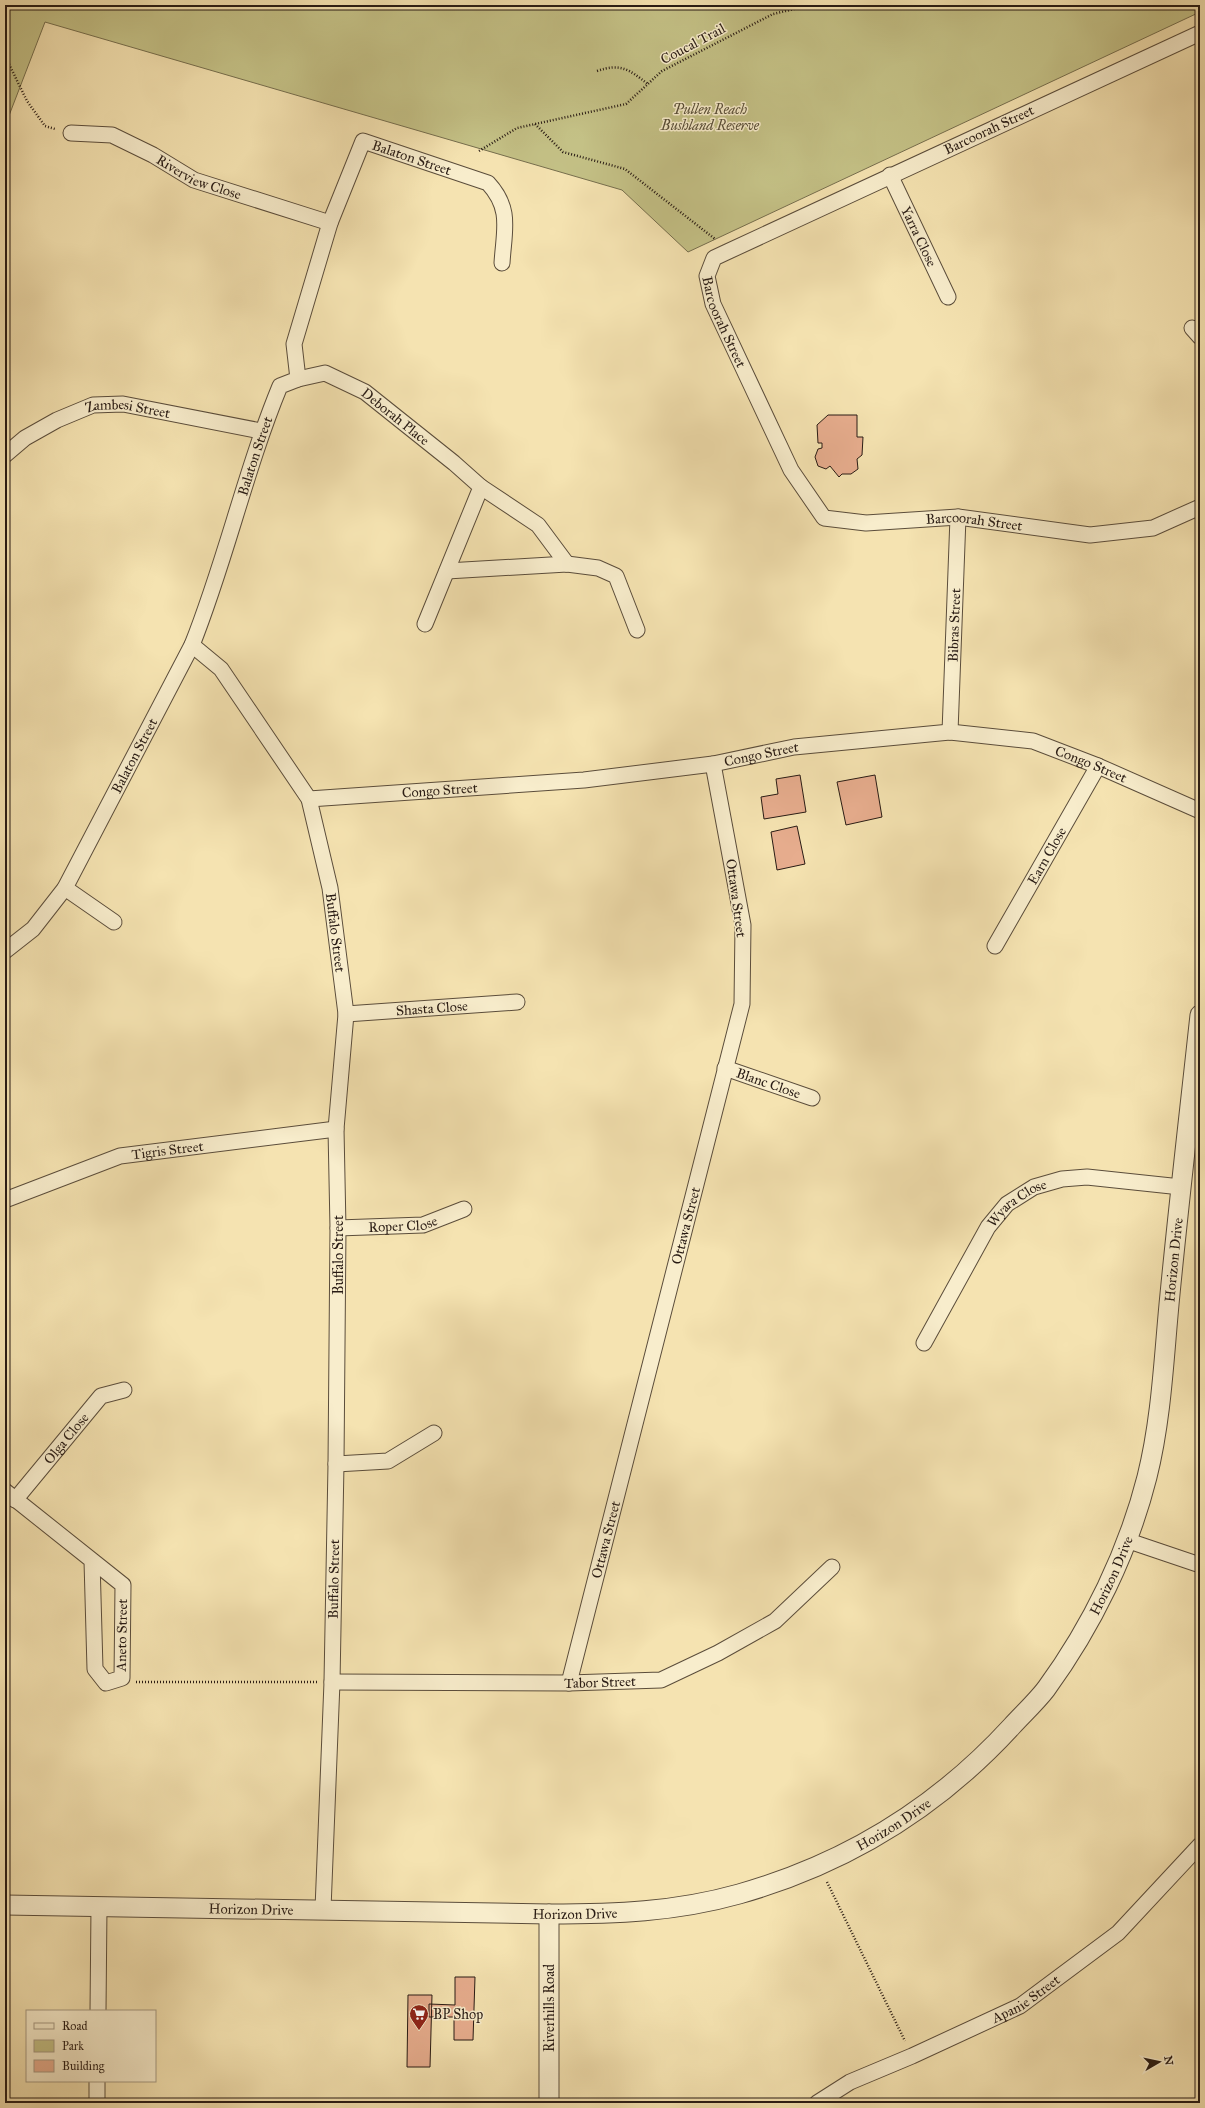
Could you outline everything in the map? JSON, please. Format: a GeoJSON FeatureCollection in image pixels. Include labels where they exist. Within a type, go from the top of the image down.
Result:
{"type":"FeatureCollection","features":[{"type":"Feature","properties":{"kind":"street","name":"Barcoorah Street"},"geometry":{"type":"LineString","coordinates":[[1200,32],[714,258],[707,276],[713,304],[791,470],[824,518],[866,523],[958,517],[1090,535],[1153,528],[1200,506]]}},
{"type":"Feature","properties":{"kind":"street","name":"Riverview Close"},"geometry":{"type":"LineString","coordinates":[[71,133],[112,135],[153,155],[194,180],[330,223]]}},
{"type":"Feature","properties":{"kind":"street","name":"Balaton Street"},"geometry":{"type":"LineString","coordinates":[[5,951],[34,930],[65,888],[192,645],[208,606],[261,431],[280,386],[298,379],[294,344],[330,223],[363,141],[488,183],[498,194],[504,206],[502,263]]}},
{"type":"Feature","properties":{"kind":"street","name":"Yarra Close"},"geometry":{"type":"LineString","coordinates":[[890,175],[948,297]]}},
{"type":"Feature","properties":{"kind":"street","name":"Deborah Place"},"geometry":{"type":"LineString","coordinates":[[298,379],[325,373],[365,392],[454,463],[480,487],[538,525],[566,564]]}},
{"type":"Feature","properties":{"kind":"street","name":"Zambesi Street"},"geometry":{"type":"LineString","coordinates":[[5,455],[25,438],[56,420],[93,405],[123,404],[261,431]]}},
{"type":"Feature","properties":{"kind":"street"},"geometry":{"type":"LineString","coordinates":[[425,624],[480,487]]}},
{"type":"Feature","properties":{"kind":"street","name":"Bibras Street"},"geometry":{"type":"LineString","coordinates":[[950,732],[958,517]]}},
{"type":"Feature","properties":{"kind":"street"},"geometry":{"type":"LineString","coordinates":[[446,571],[566,564],[598,568],[616,576],[637,630]]}},
{"type":"Feature","properties":{"kind":"street","name":"Buffalo Street"},"geometry":{"type":"LineString","coordinates":[[192,645],[221,669],[309,799],[330,888],[346,1014],[336,1129],[338,1228],[336,1464],[332,1682],[323,1909]]}},
{"type":"Feature","properties":{"kind":"street","name":"Congo Street"},"geometry":{"type":"LineString","coordinates":[[309,799],[584,780],[713,764],[794,748],[950,732],[1032,741],[1098,766],[1200,811]]}},
{"type":"Feature","properties":{"kind":"street","name":"Ottawa Street"},"geometry":{"type":"LineString","coordinates":[[569,1683],[742,1004],[743,925],[713,764]]}},
{"type":"Feature","properties":{"kind":"street","name":"Earn Close"},"geometry":{"type":"LineString","coordinates":[[995,946],[1098,766]]}},
{"type":"Feature","properties":{"kind":"street"},"geometry":{"type":"LineString","coordinates":[[65,888],[114,922]]}},
{"type":"Feature","properties":{"kind":"street","name":"Shasta Close"},"geometry":{"type":"LineString","coordinates":[[346,1014],[517,1002]]}},
{"type":"Feature","properties":{"kind":"street","name":"Horizon Drive"},"geometry":{"type":"LineString","coordinates":[[5,1905],[323,1909],[549,1914],[624,1914],[678,1907],[736,1895],[793,1877],[818,1866],[856,1848],[905,1818],[959,1779],[998,1742],[1045,1691],[1087,1624],[1126,1540],[1146,1478],[1158,1412],[1200,1015]]}},
{"type":"Feature","properties":{"kind":"street","name":"Blanc Close"},"geometry":{"type":"LineString","coordinates":[[725,1068],[812,1098]]}},
{"type":"Feature","properties":{"kind":"street","name":"Tigris Street"},"geometry":{"type":"LineString","coordinates":[[5,1200],[120,1156],[336,1129]]}},
{"type":"Feature","properties":{"kind":"street","name":"Wyara Close"},"geometry":{"type":"LineString","coordinates":[[924,1343],[988,1227],[1007,1204],[1034,1187],[1062,1179],[1087,1177],[1181,1188]]}},
{"type":"Feature","properties":{"kind":"street","name":"Roper Close"},"geometry":{"type":"LineString","coordinates":[[338,1228],[424,1225],[464,1209]]}},
{"type":"Feature","properties":{"kind":"street","name":"Olga Close"},"geometry":{"type":"LineString","coordinates":[[10,1495],[101,1396],[124,1390]]}},
{"type":"Feature","properties":{"kind":"street"},"geometry":{"type":"LineString","coordinates":[[336,1464],[388,1461],[434,1432]]}},
{"type":"Feature","properties":{"kind":"street","name":"Aneto Street"},"geometry":{"type":"LineString","coordinates":[[10,1495],[124,1585],[122,1678],[106,1683],[95,1669],[92,1561]]}},
{"type":"Feature","properties":{"kind":"street"},"geometry":{"type":"LineString","coordinates":[[1126,1540],[1200,1565]]}},
{"type":"Feature","properties":{"kind":"street","name":"Tabor Street"},"geometry":{"type":"LineString","coordinates":[[332,1682],[569,1683],[661,1680],[718,1653],[775,1621],[832,1567]]}},
{"type":"Feature","properties":{"kind":"street","name":"Apanie Street"},"geometry":{"type":"LineString","coordinates":[[817,2103],[850,2082],[912,2056],[1026,2002],[1118,1933],[1200,1845]]}},
{"type":"Feature","properties":{"kind":"street"},"geometry":{"type":"LineString","coordinates":[[98,2010],[99,1907]]}},
{"type":"Feature","properties":{"kind":"street","name":"Riverhills Road"},"geometry":{"type":"LineString","coordinates":[[549,1914],[549,2103]]}},
{"type":"Feature","properties":{"kind":"street"},"geometry":{"type":"LineString","coordinates":[[97,2082],[97,2103]]}},
{"type":"Feature","properties":{"kind":"path","name":"Coucal Trail"},"geometry":{"type":"LineString","coordinates":[[479,151],[517,128],[626,104],[662,71],[773,14],[812,5]]}},
{"type":"Feature","properties":{"kind":"path"},"geometry":{"type":"LineString","coordinates":[[5,56],[27,101],[45,126],[71,133]]}},
{"type":"Feature","properties":{"kind":"path"},"geometry":{"type":"LineString","coordinates":[[597,72],[609,67],[620,66],[648,84]]}},
{"type":"Feature","properties":{"kind":"path"},"geometry":{"type":"LineString","coordinates":[[535,124],[563,152],[625,169],[729,251]]}},
{"type":"Feature","properties":{"kind":"path"},"geometry":{"type":"LineString","coordinates":[[122,1678],[133,1682],[332,1682]]}},
{"type":"Feature","properties":{"kind":"path"},"geometry":{"type":"LineString","coordinates":[[818,1866],[912,2056]]}},
{"type":"Feature","properties":{"kind":"green space","name":"Pullen Reach Bushland Reserve"},"geometry":{"type":"Polygon","coordinates":[[[5,5],[1200,5],[1200,12],[688,252],[622,190],[45,22],[5,126],[5,5]]]}},
{"type":"Feature","properties":{"kind":"building"},"geometry":{"type":"Polygon","coordinates":[[[828,415],[857,415],[857,437],[863,437],[862,455],[857,459],[858,469],[851,474],[842,474],[839,477],[830,466],[826,469],[818,466],[815,457],[818,449],[822,448],[822,443],[818,443],[817,425],[828,415]]]}},
{"type":"Feature","properties":{"kind":"building"},"geometry":{"type":"Polygon","coordinates":[[[800,775],[806,812],[764,819],[761,797],[778,794],[776,779],[800,775]]]}},
{"type":"Feature","properties":{"kind":"building"},"geometry":{"type":"Polygon","coordinates":[[[875,775],[882,817],[846,825],[837,782],[875,775]]]}},
{"type":"Feature","properties":{"kind":"building"},"geometry":{"type":"Polygon","coordinates":[[[797,826],[805,864],[777,870],[771,832],[797,826]]]}},
{"type":"Feature","properties":{"kind":"building"},"geometry":{"type":"Polygon","coordinates":[[[455,1977],[475,1977],[473,2040],[454,2040],[454,2017],[429,2017],[429,2004],[455,2005],[455,1977]]]}},
{"type":"Feature","properties":{"kind":"building","name":"BP Shop"},"geometry":{"type":"Polygon","coordinates":[[[408,1995],[432,1995],[430,2067],[407,2067],[408,1995]]]}},
{"type":"Feature","properties":{"kind":"place","name":"BP Shop"},"geometry":{"type":"Point","coordinates":[419,2031]}}]}
